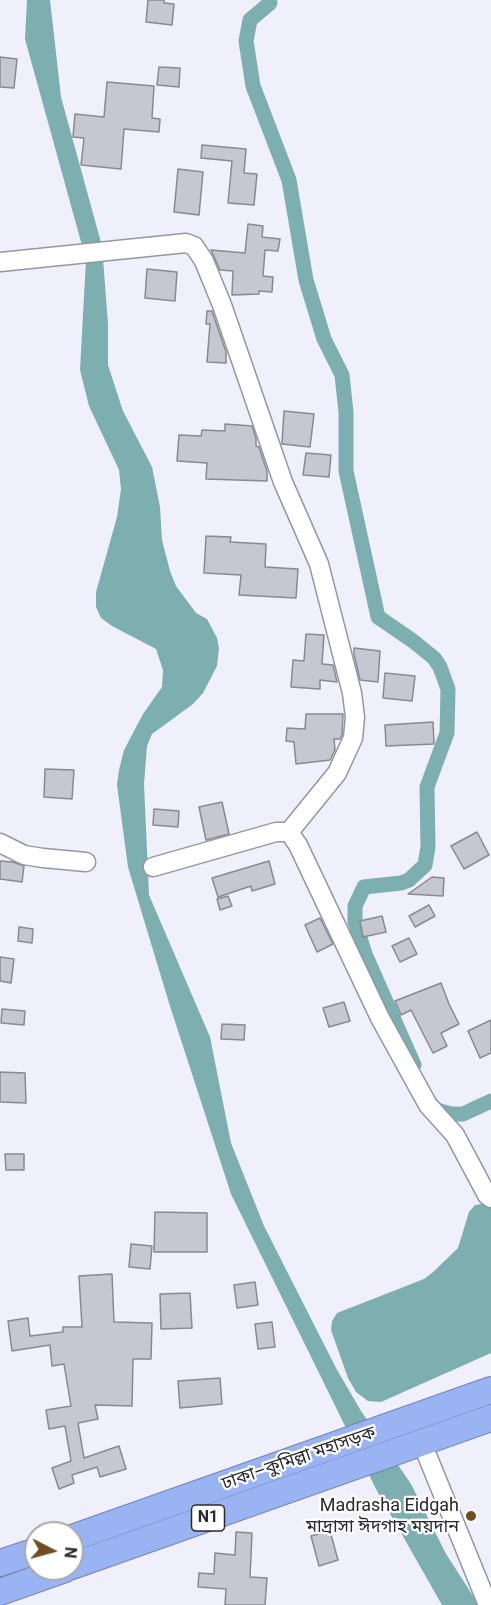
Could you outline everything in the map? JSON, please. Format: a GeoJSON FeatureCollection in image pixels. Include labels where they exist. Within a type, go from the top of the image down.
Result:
{"type":"FeatureCollection","features":[{"type":"Feature","properties":{"kind":"highway","name":"ঢাকা–কুমিল্লা মহাসড়ক"},"geometry":{"type":"LineString","coordinates":[[84,1534],[295,1461],[337,1444],[398,1425],[491,1390]]}},
{"type":"Feature","properties":{"kind":"highway","name":"N1"},"geometry":{"type":"LineString","coordinates":[[413,1446],[480,1423]]}},
{"type":"Feature","properties":{"kind":"highway","name":"ঢাকা–কুমিল্লা মহাসড়ক"},"geometry":{"type":"LineString","coordinates":[[84,1562],[413,1446]]}},
{"type":"Feature","properties":{"kind":"highway"},"geometry":{"type":"LineString","coordinates":[[0,1563],[24,1555]]}},
{"type":"Feature","properties":{"kind":"highway"},"geometry":{"type":"LineString","coordinates":[[0,1592],[31,1581]]}},
{"type":"Feature","properties":{"kind":"street"},"geometry":{"type":"LineString","coordinates":[[0,262],[186,243],[194,246],[204,261],[222,305],[283,482],[319,564],[352,693],[355,717],[353,738],[337,773],[289,832]]}},
{"type":"Feature","properties":{"kind":"street"},"geometry":{"type":"LineString","coordinates":[[153,867],[276,832],[289,832]]}},
{"type":"Feature","properties":{"kind":"street"},"geometry":{"type":"LineString","coordinates":[[289,832],[298,845],[391,1037],[429,1105],[455,1136],[491,1198]]}},
{"type":"Feature","properties":{"kind":"street"},"geometry":{"type":"LineString","coordinates":[[0,843],[24,855],[86,862]]}},
{"type":"Feature","properties":{"kind":"street"},"geometry":{"type":"LineString","coordinates":[[413,1446],[488,1605]]}},
{"type":"Feature","properties":{"kind":"shaded area"},"geometry":{"type":"Polygon","coordinates":[[[27,0],[50,0],[61,97],[102,246],[108,324],[108,365],[123,411],[152,467],[160,507],[162,540],[170,571],[176,586],[196,613],[207,619],[217,638],[219,648],[217,666],[203,693],[193,704],[152,734],[147,746],[144,784],[149,895],[210,1037],[231,1143],[264,1226],[336,1368],[361,1411],[411,1484],[446,1554],[479,1605],[442,1605],[376,1489],[231,1194],[128,867],[117,785],[119,770],[124,750],[143,714],[162,687],[163,670],[156,649],[112,626],[101,618],[96,607],[96,592],[117,517],[121,489],[119,470],[89,406],[80,370],[86,260],[25,39],[27,0]]]}},
{"type":"Feature","properties":{"kind":"shaded area"},"geometry":{"type":"Polygon","coordinates":[[[491,1204],[491,1353],[381,1402],[368,1401],[356,1392],[348,1378],[331,1330],[332,1321],[337,1313],[424,1279],[432,1273],[458,1248],[469,1212],[475,1205],[491,1204]]]}},
{"type":"Feature","properties":{"kind":"building"},"geometry":{"type":"Polygon","coordinates":[[[148,0],[164,0],[164,3],[174,4],[172,25],[146,22],[148,0]]]}},
{"type":"Feature","properties":{"kind":"building"},"geometry":{"type":"Polygon","coordinates":[[[0,57],[17,59],[14,88],[0,87],[0,57]]]}},
{"type":"Feature","properties":{"kind":"building"},"geometry":{"type":"Polygon","coordinates":[[[159,67],[180,68],[179,87],[157,85],[159,67]]]}},
{"type":"Feature","properties":{"kind":"building"},"geometry":{"type":"Polygon","coordinates":[[[107,82],[154,86],[152,118],[160,119],[159,132],[124,129],[121,169],[81,165],[84,138],[73,137],[75,114],[104,117],[107,82]]]}},
{"type":"Feature","properties":{"kind":"building"},"geometry":{"type":"Polygon","coordinates":[[[202,145],[246,149],[244,173],[257,174],[254,205],[228,203],[232,161],[201,158],[202,145]]]}},
{"type":"Feature","properties":{"kind":"building"},"geometry":{"type":"Polygon","coordinates":[[[178,169],[203,172],[199,215],[174,212],[178,169]]]}},
{"type":"Feature","properties":{"kind":"building"},"geometry":{"type":"Polygon","coordinates":[[[248,224],[263,226],[262,237],[280,239],[278,251],[265,250],[263,276],[273,277],[272,292],[259,291],[259,294],[232,295],[233,271],[220,270],[211,250],[245,253],[248,224]]]}},
{"type":"Feature","properties":{"kind":"building"},"geometry":{"type":"Polygon","coordinates":[[[147,269],[177,272],[175,301],[145,298],[147,269]]]}},
{"type":"Feature","properties":{"kind":"building"},"geometry":{"type":"Polygon","coordinates":[[[207,311],[212,311],[226,352],[226,363],[207,362],[210,324],[206,324],[207,311]]]}},
{"type":"Feature","properties":{"kind":"building"},"geometry":{"type":"Polygon","coordinates":[[[284,411],[314,414],[310,447],[282,444],[284,411]]]}},
{"type":"Feature","properties":{"kind":"building"},"geometry":{"type":"Polygon","coordinates":[[[225,424],[252,426],[256,446],[259,447],[267,471],[267,481],[206,479],[207,463],[177,461],[179,435],[201,436],[202,430],[225,431],[225,424]]]}},
{"type":"Feature","properties":{"kind":"building"},"geometry":{"type":"Polygon","coordinates":[[[306,453],[331,455],[329,477],[303,475],[306,453]]]}},
{"type":"Feature","properties":{"kind":"building"},"geometry":{"type":"Polygon","coordinates":[[[206,536],[231,537],[230,542],[266,544],[265,567],[298,569],[296,598],[239,595],[241,575],[204,573],[206,536]]]}},
{"type":"Feature","properties":{"kind":"building"},"geometry":{"type":"Polygon","coordinates":[[[306,634],[324,635],[322,664],[333,665],[337,682],[320,680],[320,689],[291,687],[293,660],[304,661],[306,634]]]}},
{"type":"Feature","properties":{"kind":"building"},"geometry":{"type":"Polygon","coordinates":[[[354,648],[380,651],[378,682],[360,680],[354,648]]]}},
{"type":"Feature","properties":{"kind":"building"},"geometry":{"type":"Polygon","coordinates":[[[385,673],[415,676],[412,701],[383,698],[385,673]]]}},
{"type":"Feature","properties":{"kind":"building"},"geometry":{"type":"Polygon","coordinates":[[[306,714],[343,714],[342,735],[340,739],[334,739],[335,750],[330,760],[296,764],[294,742],[286,741],[287,728],[305,729],[306,714]]]}},
{"type":"Feature","properties":{"kind":"building"},"geometry":{"type":"Polygon","coordinates":[[[433,722],[434,744],[386,746],[385,725],[433,722]]]}},
{"type":"Feature","properties":{"kind":"building"},"geometry":{"type":"Polygon","coordinates":[[[45,769],[74,770],[72,799],[44,797],[45,769]]]}},
{"type":"Feature","properties":{"kind":"building"},"geometry":{"type":"Polygon","coordinates":[[[222,802],[229,834],[206,840],[199,807],[222,802]]]}},
{"type":"Feature","properties":{"kind":"building"},"geometry":{"type":"Polygon","coordinates":[[[154,809],[179,811],[178,827],[153,825],[154,809]]]}},
{"type":"Feature","properties":{"kind":"building"},"geometry":{"type":"Polygon","coordinates":[[[477,832],[489,855],[464,869],[451,846],[477,832]]]}},
{"type":"Feature","properties":{"kind":"building"},"geometry":{"type":"Polygon","coordinates":[[[0,861],[24,866],[22,882],[0,879],[0,861]]]}},
{"type":"Feature","properties":{"kind":"building"},"geometry":{"type":"Polygon","coordinates":[[[269,861],[275,884],[252,891],[251,886],[218,897],[212,878],[269,861]]]}},
{"type":"Feature","properties":{"kind":"building"},"geometry":{"type":"Polygon","coordinates":[[[432,877],[444,878],[443,896],[408,894],[432,877]]]}},
{"type":"Feature","properties":{"kind":"building"},"geometry":{"type":"Polygon","coordinates":[[[228,896],[232,906],[220,910],[217,899],[228,896]]]}},
{"type":"Feature","properties":{"kind":"building"},"geometry":{"type":"Polygon","coordinates":[[[429,905],[435,916],[415,927],[409,916],[429,905]]]}},
{"type":"Feature","properties":{"kind":"building"},"geometry":{"type":"Polygon","coordinates":[[[382,916],[386,932],[363,937],[360,921],[382,916]]]}},
{"type":"Feature","properties":{"kind":"building"},"geometry":{"type":"Polygon","coordinates":[[[320,918],[333,944],[317,952],[305,925],[320,918]]]}},
{"type":"Feature","properties":{"kind":"building"},"geometry":{"type":"Polygon","coordinates":[[[19,927],[33,929],[32,943],[18,941],[19,927]]]}},
{"type":"Feature","properties":{"kind":"building"},"geometry":{"type":"Polygon","coordinates":[[[409,938],[417,954],[400,962],[392,946],[409,938]]]}},
{"type":"Feature","properties":{"kind":"building"},"geometry":{"type":"Polygon","coordinates":[[[0,957],[14,959],[11,983],[0,981],[0,957]]]}},
{"type":"Feature","properties":{"kind":"building"},"geometry":{"type":"Polygon","coordinates":[[[441,983],[459,1024],[441,1033],[447,1046],[433,1053],[411,1010],[401,1015],[395,1001],[441,983]]]}},
{"type":"Feature","properties":{"kind":"building"},"geometry":{"type":"Polygon","coordinates":[[[344,1002],[350,1021],[329,1027],[323,1008],[344,1002]]]}},
{"type":"Feature","properties":{"kind":"building"},"geometry":{"type":"Polygon","coordinates":[[[2,1009],[25,1011],[24,1025],[1,1023],[2,1009]]]}},
{"type":"Feature","properties":{"kind":"building"},"geometry":{"type":"Polygon","coordinates":[[[491,1020],[491,1053],[480,1058],[468,1031],[491,1020]]]}},
{"type":"Feature","properties":{"kind":"building"},"geometry":{"type":"Polygon","coordinates":[[[222,1024],[245,1025],[244,1040],[221,1039],[222,1024]]]}},
{"type":"Feature","properties":{"kind":"building"},"geometry":{"type":"Polygon","coordinates":[[[0,1072],[25,1073],[26,1103],[0,1102],[0,1072]]]}},
{"type":"Feature","properties":{"kind":"building"},"geometry":{"type":"Polygon","coordinates":[[[5,1154],[24,1154],[24,1170],[6,1170],[5,1154]]]}},
{"type":"Feature","properties":{"kind":"building"},"geometry":{"type":"Polygon","coordinates":[[[155,1212],[207,1213],[207,1252],[154,1252],[155,1212]]]}},
{"type":"Feature","properties":{"kind":"building"},"geometry":{"type":"Polygon","coordinates":[[[131,1244],[152,1246],[150,1269],[129,1267],[131,1244]]]}},
{"type":"Feature","properties":{"kind":"building"},"geometry":{"type":"Polygon","coordinates":[[[112,1274],[114,1322],[152,1323],[151,1359],[133,1359],[132,1406],[95,1405],[98,1419],[78,1423],[84,1458],[119,1446],[126,1469],[100,1477],[97,1467],[72,1475],[74,1483],[59,1489],[52,1468],[71,1461],[65,1426],[49,1429],[46,1410],[71,1406],[64,1364],[52,1366],[50,1345],[12,1351],[8,1321],[28,1318],[30,1336],[63,1332],[63,1327],[82,1327],[79,1276],[112,1274]]]}},
{"type":"Feature","properties":{"kind":"building"},"geometry":{"type":"Polygon","coordinates":[[[255,1282],[258,1305],[237,1308],[234,1285],[255,1282]]]}},
{"type":"Feature","properties":{"kind":"building"},"geometry":{"type":"Polygon","coordinates":[[[190,1293],[192,1328],[161,1329],[160,1294],[190,1293]]]}},
{"type":"Feature","properties":{"kind":"building"},"geometry":{"type":"Polygon","coordinates":[[[272,1322],[275,1347],[258,1349],[255,1324],[272,1322]]]}},
{"type":"Feature","properties":{"kind":"building"},"geometry":{"type":"Polygon","coordinates":[[[220,1378],[222,1404],[180,1408],[178,1381],[220,1378]]]}},
{"type":"Feature","properties":{"kind":"building"},"geometry":{"type":"Polygon","coordinates":[[[330,1531],[338,1560],[319,1566],[311,1536],[330,1531]]]}},
{"type":"Feature","properties":{"kind":"building"},"geometry":{"type":"Polygon","coordinates":[[[236,1532],[252,1533],[250,1577],[267,1578],[265,1605],[225,1605],[226,1589],[198,1587],[199,1573],[214,1574],[215,1553],[235,1555],[236,1532]]]}},
{"type":"Feature","properties":{"kind":"waterway"},"geometry":{"type":"LineString","coordinates":[[270,3],[250,20],[246,41],[253,86],[289,180],[306,280],[324,339],[342,375],[346,412],[346,471],[378,617],[434,658],[448,689],[447,733],[427,787],[428,847],[425,865],[409,880],[401,883],[364,887],[355,906],[355,922],[365,954],[414,1065]]}},
{"type":"Feature","properties":{"kind":"waterway"},"geometry":{"type":"LineString","coordinates":[[431,1104],[440,1111],[463,1114],[491,1101]]}},
{"type":"Feature","properties":{"kind":"place","name":"Madrasha Eidgah মাদ্রাসা ঈদগাহ ময়দান"},"geometry":{"type":"Point","coordinates":[471,1516]}}]}
